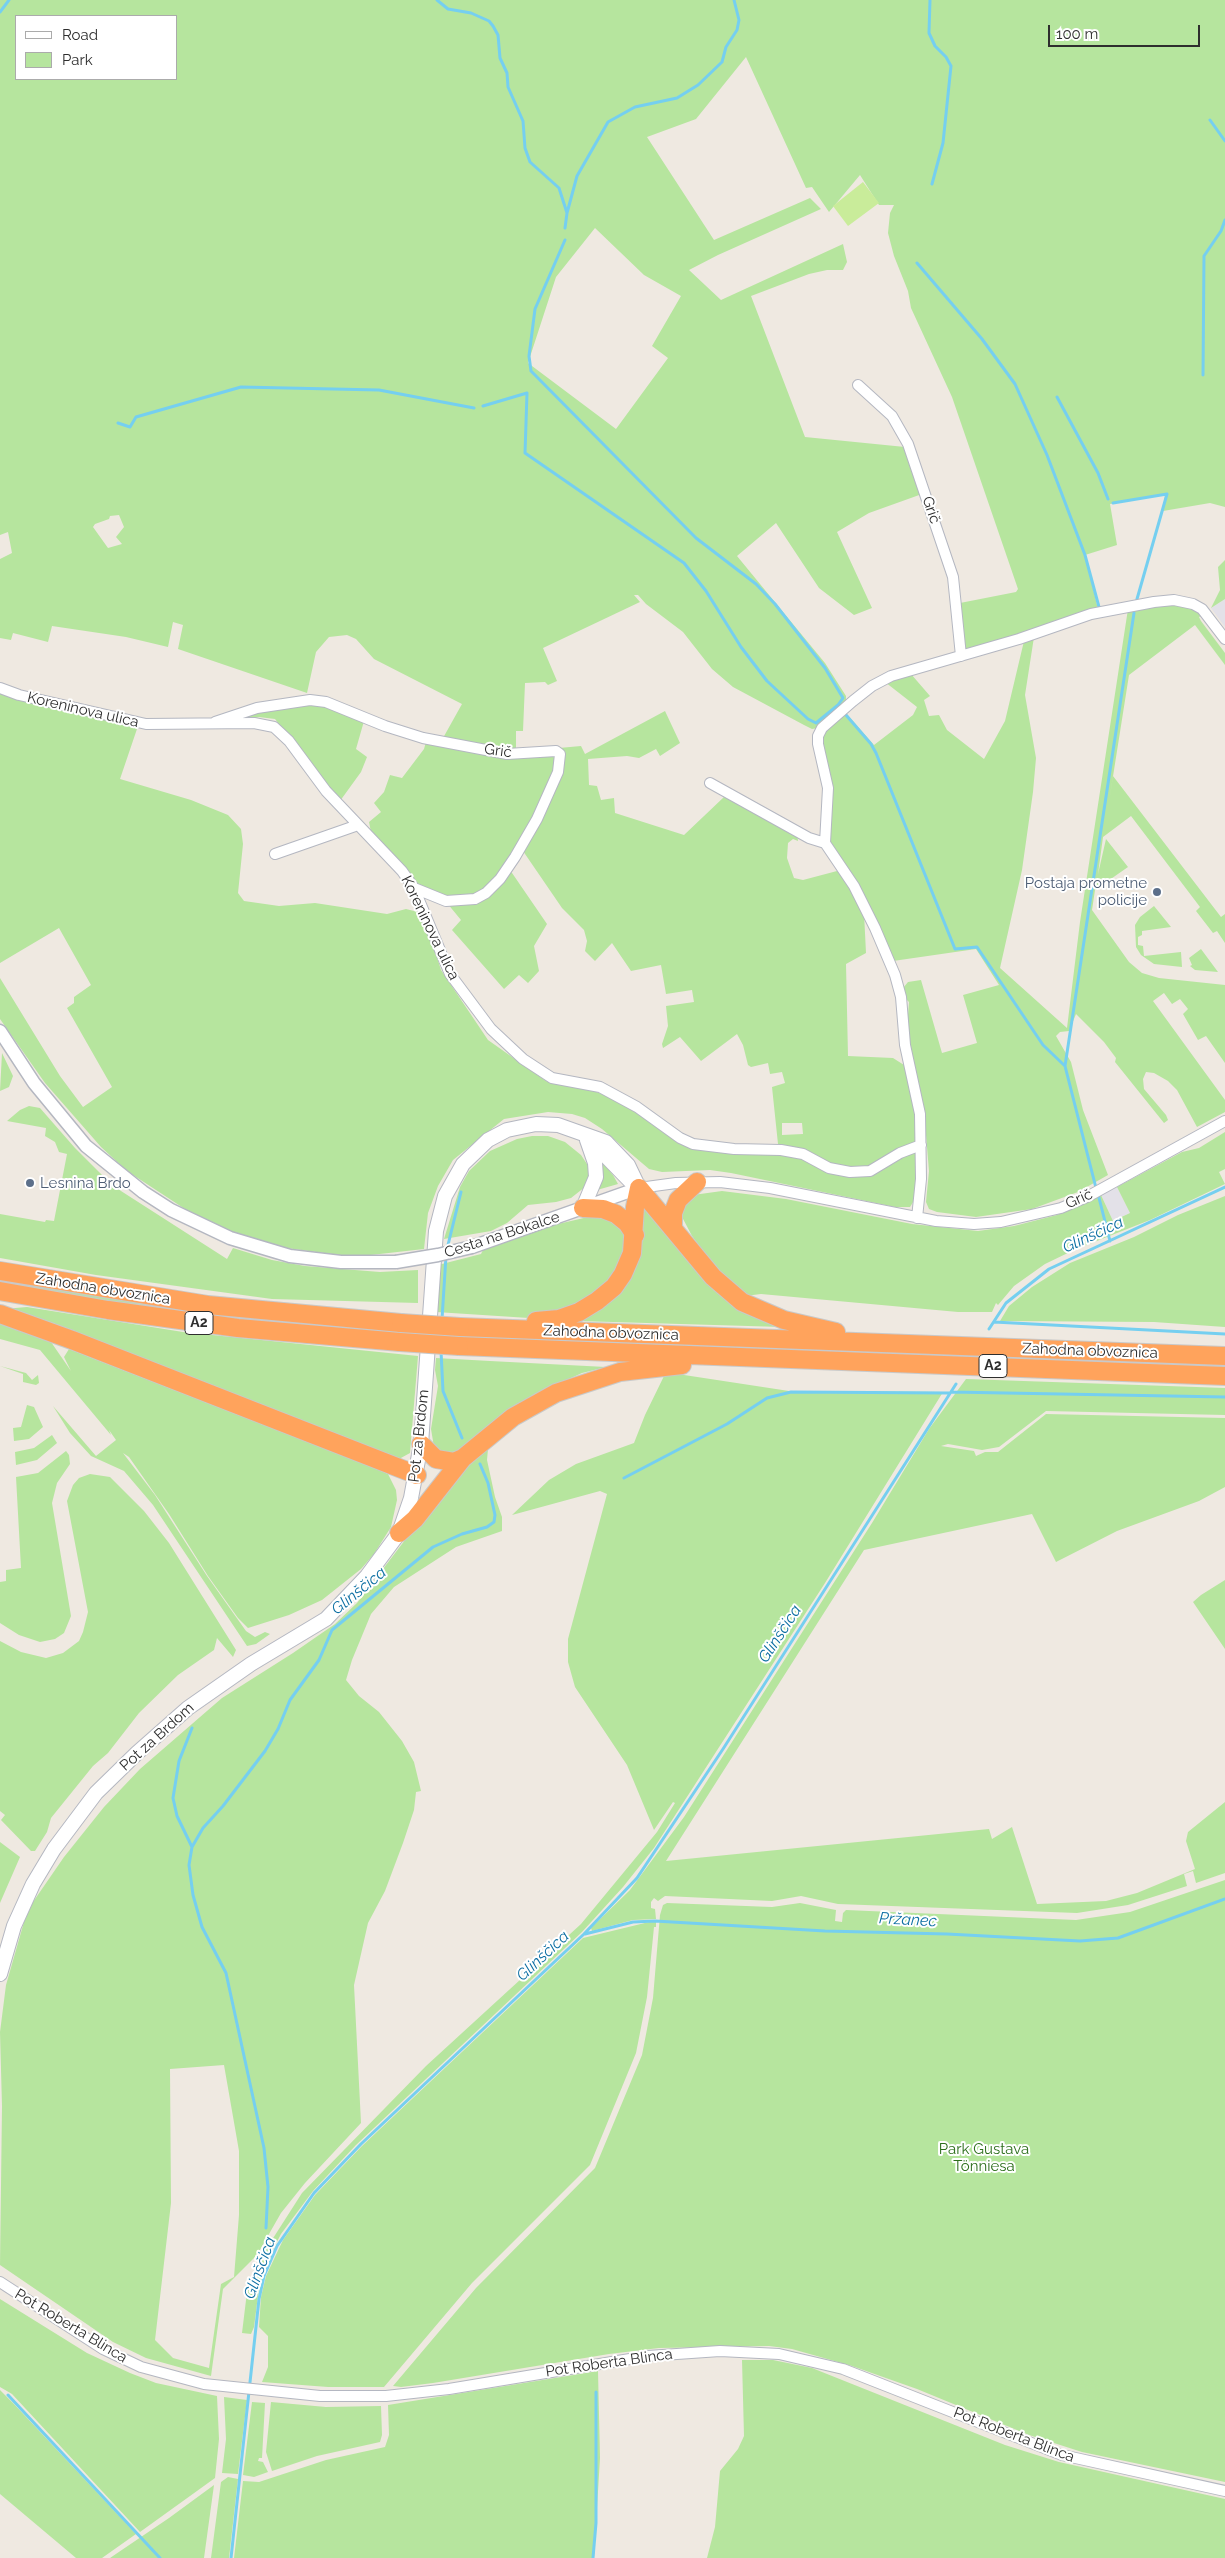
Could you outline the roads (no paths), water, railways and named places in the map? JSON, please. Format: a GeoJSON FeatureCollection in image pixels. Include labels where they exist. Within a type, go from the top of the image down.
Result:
{"type":"FeatureCollection","features":[{"type":"Feature","properties":{"kind":"highway"},"geometry":{"type":"LineString","coordinates":[[674,1229],[673,1213],[678,1200],[697,1182]]}},
{"type":"Feature","properties":{"kind":"highway"},"geometry":{"type":"LineString","coordinates":[[639,1188],[713,1277],[748,1306],[810,1328],[862,1334],[890,1344]]}},
{"type":"Feature","properties":{"kind":"highway"},"geometry":{"type":"LineString","coordinates":[[512,1329],[530,1321],[551,1320],[573,1315],[597,1301],[614,1287],[623,1274],[632,1253],[635,1235],[635,1207],[639,1188]]}},
{"type":"Feature","properties":{"kind":"highway"},"geometry":{"type":"LineString","coordinates":[[583,1208],[609,1210],[627,1223],[635,1235]]}},
{"type":"Feature","properties":{"kind":"highway","name":"Zahodna obvoznica"},"geometry":{"type":"LineString","coordinates":[[0,1271],[184,1302],[265,1312],[401,1323],[460,1327],[1225,1356]]}},
{"type":"Feature","properties":{"kind":"highway","name":"Zahodna obvoznica"},"geometry":{"type":"LineString","coordinates":[[0,1291],[117,1312],[228,1327],[400,1342],[459,1346],[1225,1376]]}},
{"type":"Feature","properties":{"kind":"highway"},"geometry":{"type":"LineString","coordinates":[[0,1314],[72,1340],[417,1474]]}},
{"type":"Feature","properties":{"kind":"highway"},"geometry":{"type":"LineString","coordinates":[[398,1533],[415,1519],[463,1458],[488,1436],[525,1409],[556,1393],[584,1382],[642,1368],[679,1365],[734,1365],[761,1358]]}},
{"type":"Feature","properties":{"kind":"highway"},"geometry":{"type":"LineString","coordinates":[[421,1444],[428,1454],[439,1461],[454,1462],[463,1458]]}},
{"type":"Feature","properties":{"kind":"main road","name":"Pot za Brdom"},"geometry":{"type":"LineString","coordinates":[[0,1974],[4,1944],[21,1907],[43,1866],[96,1793],[137,1753],[188,1708],[250,1664],[326,1619],[353,1593],[382,1558],[398,1533],[417,1474],[421,1444],[434,1247],[439,1214],[453,1179],[476,1150],[488,1140],[507,1130],[548,1125],[583,1134]]}},
{"type":"Feature","properties":{"kind":"main road"},"geometry":{"type":"LineString","coordinates":[[583,1134],[639,1188]]}},
{"type":"Feature","properties":{"kind":"main road"},"geometry":{"type":"LineString","coordinates":[[583,1134],[593,1154],[596,1176],[583,1208]]}},
{"type":"Feature","properties":{"kind":"street","name":"Grič"},"geometry":{"type":"LineString","coordinates":[[858,385],[892,416],[908,444],[953,577],[962,656]]}},
{"type":"Feature","properties":{"kind":"street"},"geometry":{"type":"LineString","coordinates":[[917,1218],[921,1198],[921,1145],[918,1100],[905,1045],[903,1008],[895,975],[861,899],[825,842],[828,788],[818,744],[818,736],[822,728],[872,686],[892,676],[962,656],[1091,614],[1174,600],[1193,604],[1202,609],[1225,639]]}},
{"type":"Feature","properties":{"kind":"street","name":"Koreninova ulica"},"geometry":{"type":"LineString","coordinates":[[0,688],[19,695],[146,724],[254,723],[274,727],[289,741],[326,791],[385,851],[414,888],[450,974],[491,1030],[509,1048],[537,1070],[552,1078],[600,1087],[637,1107],[680,1138],[693,1144],[734,1149],[781,1150],[803,1154],[829,1168],[850,1172],[870,1171],[900,1153],[921,1145]]}},
{"type":"Feature","properties":{"kind":"street","name":"Grič"},"geometry":{"type":"LineString","coordinates":[[209,724],[257,708],[310,700],[326,702],[385,726],[423,738],[507,754],[556,751],[560,754],[558,772],[536,819],[515,857],[500,879],[486,893],[475,899],[446,901],[414,888]]}},
{"type":"Feature","properties":{"kind":"street"},"geometry":{"type":"LineString","coordinates":[[710,783],[809,838],[825,842]]}},
{"type":"Feature","properties":{"kind":"street"},"geometry":{"type":"LineString","coordinates":[[275,854],[358,825]]}},
{"type":"Feature","properties":{"kind":"street","name":"Cesta na Bokalce"},"geometry":{"type":"LineString","coordinates":[[0,1031],[34,1082],[86,1146],[127,1180],[171,1210],[230,1238],[290,1256],[341,1262],[396,1262],[438,1255],[472,1247],[639,1188]]}},
{"type":"Feature","properties":{"kind":"street","name":"Grič"},"geometry":{"type":"LineString","coordinates":[[639,1188],[697,1182],[720,1182],[770,1188],[917,1218],[974,1224],[1001,1222],[1061,1208],[1104,1188],[1225,1122]]}},
{"type":"Feature","properties":{"kind":"street","name":"Pot Roberta Blinca"},"geometry":{"type":"LineString","coordinates":[[0,2282],[76,2333],[131,2362],[204,2384],[242,2390],[320,2396],[386,2396],[449,2388],[648,2356],[720,2351],[779,2354],[842,2369],[1062,2455],[1225,2491]]}},
{"type":"Feature","properties":{"kind":"waterway"},"geometry":{"type":"LineString","coordinates":[[0,12],[9,0]]}},
{"type":"Feature","properties":{"kind":"waterway"},"geometry":{"type":"LineString","coordinates":[[437,0],[448,9],[471,13],[489,21],[493,26],[498,35],[500,58],[507,73],[508,87],[523,121],[525,148],[530,162],[559,188],[567,213],[565,228]]}},
{"type":"Feature","properties":{"kind":"waterway"},"geometry":{"type":"LineString","coordinates":[[567,213],[577,176],[608,122],[635,107],[677,98],[698,85],[722,62],[726,47],[737,30],[739,20],[734,0]]}},
{"type":"Feature","properties":{"kind":"waterway"},"geometry":{"type":"LineString","coordinates":[[930,0],[929,33],[935,46],[946,57],[951,66],[943,143],[932,184]]}},
{"type":"Feature","properties":{"kind":"waterway"},"geometry":{"type":"LineString","coordinates":[[1210,120],[1225,141]]}},
{"type":"Feature","properties":{"kind":"waterway"},"geometry":{"type":"LineString","coordinates":[[1203,375],[1204,256],[1221,231],[1225,220]]}},
{"type":"Feature","properties":{"kind":"waterway"},"geometry":{"type":"LineString","coordinates":[[565,240],[535,309],[529,356],[531,371],[696,538],[756,584],[775,604],[825,668],[843,698],[838,705]]}},
{"type":"Feature","properties":{"kind":"waterway"},"geometry":{"type":"LineString","coordinates":[[917,263],[982,339],[1015,384],[1047,455],[1085,555],[1099,607]]}},
{"type":"Feature","properties":{"kind":"waterway"},"geometry":{"type":"LineString","coordinates":[[118,423],[130,427],[136,417],[241,387],[379,390],[474,408]]}},
{"type":"Feature","properties":{"kind":"waterway"},"geometry":{"type":"LineString","coordinates":[[483,406],[527,393],[525,453],[684,563],[706,591],[741,647],[767,681],[808,719],[816,723],[838,705],[839,707]]}},
{"type":"Feature","properties":{"kind":"waterway"},"geometry":{"type":"LineString","coordinates":[[1057,397],[1098,473],[1108,499]]}},
{"type":"Feature","properties":{"kind":"waterway"},"geometry":{"type":"LineString","coordinates":[[1113,503],[1167,494],[1137,599]]}},
{"type":"Feature","properties":{"kind":"waterway"},"geometry":{"type":"LineString","coordinates":[[1065,1066],[1134,613]]}},
{"type":"Feature","properties":{"kind":"waterway"},"geometry":{"type":"LineString","coordinates":[[846,715],[871,744],[876,753],[955,949],[977,947],[1043,1045],[1065,1066],[1096,1188]]}},
{"type":"Feature","properties":{"kind":"waterway","name":"Glinščica"},"geometry":{"type":"LineString","coordinates":[[989,1329],[1006,1303],[1049,1269],[1225,1187]]}},
{"type":"Feature","properties":{"kind":"waterway"},"geometry":{"type":"LineString","coordinates":[[447,1249],[461,1192]]}},
{"type":"Feature","properties":{"kind":"waterway"},"geometry":{"type":"LineString","coordinates":[[1098,1194],[1110,1241]]}},
{"type":"Feature","properties":{"kind":"waterway"},"geometry":{"type":"LineString","coordinates":[[442,1319],[446,1256]]}},
{"type":"Feature","properties":{"kind":"waterway"},"geometry":{"type":"LineString","coordinates":[[994,1322],[1225,1334]]}},
{"type":"Feature","properties":{"kind":"waterway"},"geometry":{"type":"LineString","coordinates":[[441,1351],[443,1391],[462,1438]]}},
{"type":"Feature","properties":{"kind":"waterway","name":"Glinščica"},"geometry":{"type":"LineString","coordinates":[[231,2558],[259,2299],[264,2276],[277,2246],[314,2193],[361,2144],[584,1934],[637,1878],[723,1749],[956,1384]]}},
{"type":"Feature","properties":{"kind":"waterway"},"geometry":{"type":"LineString","coordinates":[[624,1478],[727,1424],[767,1398],[791,1392],[949,1393]]}},
{"type":"Feature","properties":{"kind":"waterway"},"geometry":{"type":"LineString","coordinates":[[951,1392],[1225,1397]]}},
{"type":"Feature","properties":{"kind":"waterway","name":"Glinščica"},"geometry":{"type":"LineString","coordinates":[[266,2228],[268,2187],[264,2148],[226,1973],[202,1927],[193,1895],[189,1865],[192,1847],[203,1828],[223,1806],[265,1751],[278,1729],[290,1700],[319,1660],[332,1630],[433,1547],[462,1534],[487,1527],[494,1522],[495,1515],[488,1483],[480,1464]]}},
{"type":"Feature","properties":{"kind":"waterway"},"geometry":{"type":"LineString","coordinates":[[192,1728],[179,1761],[173,1798],[177,1816],[192,1847]]}},
{"type":"Feature","properties":{"kind":"waterway","name":"Pržanec"},"geometry":{"type":"LineString","coordinates":[[585,1934],[633,1922],[655,1921],[825,1931],[947,1934],[1080,1941],[1118,1938],[1225,1899]]}},
{"type":"Feature","properties":{"kind":"waterway"},"geometry":{"type":"LineString","coordinates":[[593,2558],[596,2523],[596,2392]]}},
{"type":"Feature","properties":{"kind":"waterway"},"geometry":{"type":"LineString","coordinates":[[8,2395],[160,2558]]}},
{"type":"Feature","properties":{"kind":"place","name":"Postaja prometne policije"},"geometry":{"type":"Point","coordinates":[1157,892]}},
{"type":"Feature","properties":{"kind":"place","name":"Lesnina Brdo"},"geometry":{"type":"Point","coordinates":[30,1183]}},
{"type":"Feature","properties":{"kind":"park label","name":"Park Gustava Tönniesa"},"geometry":{"type":"Point","coordinates":[984,2158]}}]}
